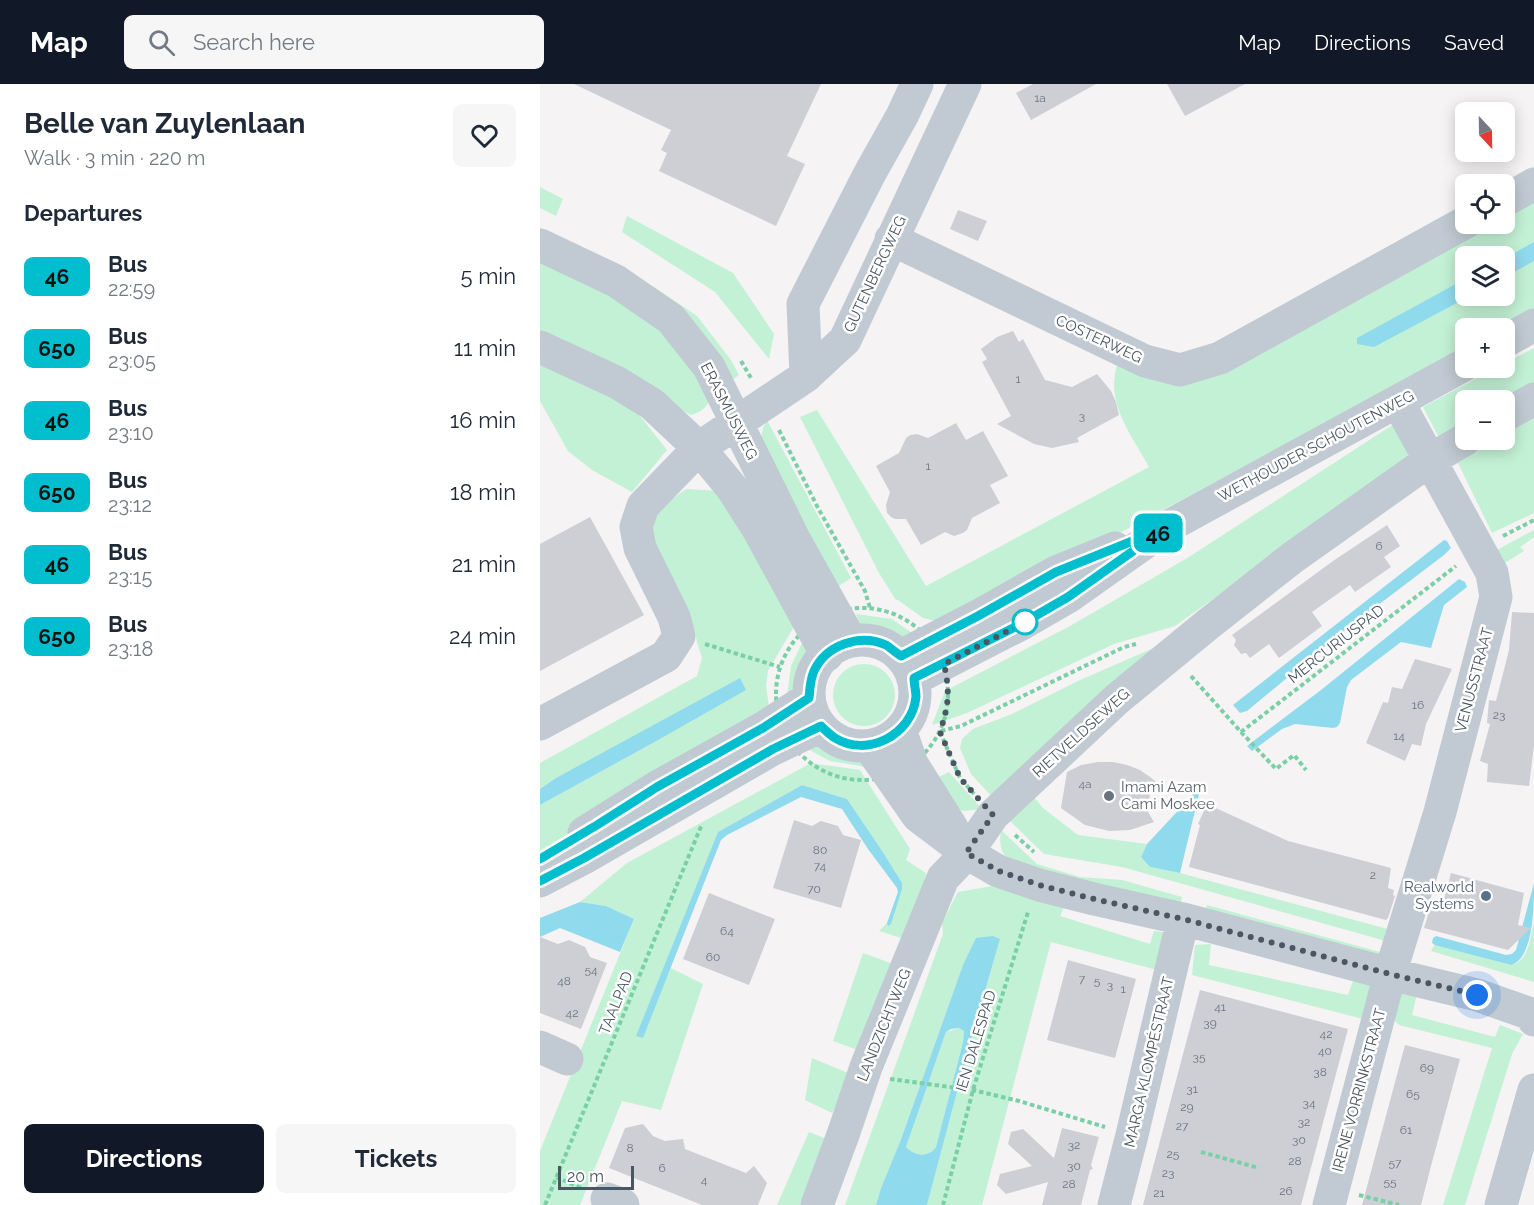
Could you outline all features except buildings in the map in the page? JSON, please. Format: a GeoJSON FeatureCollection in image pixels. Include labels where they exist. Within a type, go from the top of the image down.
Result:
{"type":"FeatureCollection","features":[{"type":"Feature","properties":{"kind":"street"},"geometry":{"type":"LineString","coordinates":[[806,376],[803,304],[917,84]]}},
{"type":"Feature","properties":{"kind":"street","name":"GUTENBERGWEG"},"geometry":{"type":"LineString","coordinates":[[679,636],[674,617],[640,548],[636,527],[643,506],[699,448],[806,376],[845,340],[966,84]]}},
{"type":"Feature","properties":{"kind":"street"},"geometry":{"type":"LineString","coordinates":[[1515,195],[1534,184]]}},
{"type":"Feature","properties":{"kind":"street","name":"COSTERWEG"},"geometry":{"type":"LineString","coordinates":[[891,239],[1145,361],[1180,370],[1220,358],[1455,228]]}},
{"type":"Feature","properties":{"kind":"street","name":"ERASMUSWEG"},"geometry":{"type":"LineString","coordinates":[[540,245],[616,281],[671,319],[709,367],[794,539],[822,619]]}},
{"type":"Feature","properties":{"kind":"street"},"geometry":{"type":"LineString","coordinates":[[1515,336],[1534,326]]}},
{"type":"Feature","properties":{"kind":"street","name":"ERASMUSWEG"},"geometry":{"type":"LineString","coordinates":[[540,347],[616,382],[652,404],[699,448],[732,488],[822,619],[839,648]]}},
{"type":"Feature","properties":{"kind":"street","name":"WETHOUDER SCHOUTENWEG"},"geometry":{"type":"LineString","coordinates":[[907,667],[937,652],[1023,623],[1068,597],[1167,527],[1455,370]]}},
{"type":"Feature","properties":{"kind":"street"},"geometry":{"type":"LineString","coordinates":[[1515,410],[1534,399]]}},
{"type":"Feature","properties":{"kind":"street","name":"VENUSSTRAAT"},"geometry":{"type":"LineString","coordinates":[[1390,974],[1440,812],[1496,597],[1492,573],[1398,402]]}},
{"type":"Feature","properties":{"kind":"street","name":"RIETVELDSEWEG"},"geometry":{"type":"LineString","coordinates":[[966,853],[993,815],[1117,699],[1158,647],[1292,558],[1430,460],[1455,445]]}},
{"type":"Feature","properties":{"kind":"street"},"geometry":{"type":"LineString","coordinates":[[540,724],[666,656],[679,636]]}},
{"type":"Feature","properties":{"kind":"street"},"geometry":{"type":"LineString","coordinates":[[869,640],[886,646],[907,667],[916,697],[911,715],[900,730],[886,741],[869,746],[851,745],[834,738],[815,712],[810,684],[815,670],[823,657],[839,648],[869,640]]}},
{"type":"Feature","properties":{"kind":"street"},"geometry":{"type":"LineString","coordinates":[[540,859],[657,787],[763,728],[784,729],[815,712]]}},
{"type":"Feature","properties":{"kind":"street"},"geometry":{"type":"LineString","coordinates":[[540,881],[773,749],[784,729]]}},
{"type":"Feature","properties":{"kind":"street"},"geometry":{"type":"LineString","coordinates":[[900,730],[912,764],[966,853]]}},
{"type":"Feature","properties":{"kind":"street"},"geometry":{"type":"LineString","coordinates":[[869,746],[918,816],[966,853],[999,871],[1039,885],[1183,919],[1477,995],[1528,1013],[1534,1020]]}},
{"type":"Feature","properties":{"kind":"street","name":"LANDZICHTWEG"},"geometry":{"type":"LineString","coordinates":[[817,1205],[866,1067],[943,878],[966,853]]}},
{"type":"Feature","properties":{"kind":"street","name":"MARGA KLOMPÉSTRAAT"},"geometry":{"type":"LineString","coordinates":[[1114,1205],[1183,919]]}},
{"type":"Feature","properties":{"kind":"street","name":"IRENE VORRINKSTRAAT"},"geometry":{"type":"LineString","coordinates":[[1329,1205],[1390,974]]}},
{"type":"Feature","properties":{"kind":"street"},"geometry":{"type":"LineString","coordinates":[[1501,1205],[1534,1090]]}},
{"type":"Feature","properties":{"kind":"path","name":"MERCURIUSPAD"},"geometry":{"type":"LineString","coordinates":[[1241,732],[1478,549],[1534,519]]}},
{"type":"Feature","properties":{"kind":"path"},"geometry":{"type":"LineString","coordinates":[[890,776],[869,780],[844,778],[819,769],[802,758],[784,729],[777,689],[780,667],[796,638],[822,619],[840,610],[864,607],[888,611],[910,622],[937,652],[948,687],[947,710],[940,732],[960,778],[993,815]]}},
{"type":"Feature","properties":{"kind":"path"},"geometry":{"type":"LineString","coordinates":[[679,636],[780,667]]}},
{"type":"Feature","properties":{"kind":"path"},"geometry":{"type":"LineString","coordinates":[[940,732],[961,726],[1124,647],[1158,647],[1276,769],[1294,755],[1306,771]]}},
{"type":"Feature","properties":{"kind":"path","name":"TAALPAD"},"geometry":{"type":"LineString","coordinates":[[545,1205],[704,821]]}},
{"type":"Feature","properties":{"kind":"path","name":"IEN DALESPAD"},"geometry":{"type":"LineString","coordinates":[[943,1205],[974,1090],[1030,904],[1039,885]]}},
{"type":"Feature","properties":{"kind":"path"},"geometry":{"type":"LineString","coordinates":[[900,1080],[974,1090],[1132,1135]]}},
{"type":"Feature","properties":{"kind":"path"},"geometry":{"type":"LineString","coordinates":[[1201,1152],[1259,1168]]}},
{"type":"Feature","properties":{"kind":"path"},"geometry":{"type":"LineString","coordinates":[[556,1177],[603,1197]]}},
{"type":"Feature","properties":{"kind":"green space"},"geometry":{"type":"Polygon","coordinates":[[[540,187],[563,199],[556,216],[540,208],[540,187]]]}},
{"type":"Feature","properties":{"kind":"green space"},"geometry":{"type":"Polygon","coordinates":[[[1534,199],[1534,314],[1515,323],[1515,318],[1455,318],[1455,355],[949,624],[923,618],[896,600],[879,573],[800,417],[817,410],[926,586],[1149,467],[1119,411],[1114,387],[1120,355],[1234,362],[1471,234],[1515,234],[1515,209],[1534,199]]]}},
{"type":"Feature","properties":{"kind":"green space"},"geometry":{"type":"Polygon","coordinates":[[[627,216],[733,273],[774,334],[769,359],[715,292],[622,232],[627,216]]]}},
{"type":"Feature","properties":{"kind":"green space"},"geometry":{"type":"Polygon","coordinates":[[[592,255],[654,287],[697,316],[731,360],[739,375],[729,382],[592,255]]]}},
{"type":"Feature","properties":{"kind":"green space"},"geometry":{"type":"Polygon","coordinates":[[[540,257],[657,321],[711,395],[704,408],[691,415],[540,336],[540,257]]]}},
{"type":"Feature","properties":{"kind":"green space"},"geometry":{"type":"Polygon","coordinates":[[[1534,348],[1534,386],[1515,395],[1515,390],[1455,390],[1455,431],[1440,440],[1423,407],[1477,378],[1515,378],[1515,358],[1534,348]]]}},
{"type":"Feature","properties":{"kind":"green space"},"geometry":{"type":"Polygon","coordinates":[[[540,361],[629,402],[667,450],[632,492],[592,470],[568,451],[540,401],[540,361]]]}},
{"type":"Feature","properties":{"kind":"green space"},"geometry":{"type":"Polygon","coordinates":[[[1534,417],[1534,513],[1492,533],[1458,463],[1480,450],[1515,450],[1515,429],[1534,417]]]}},
{"type":"Feature","properties":{"kind":"green space"},"geometry":{"type":"Polygon","coordinates":[[[767,420],[851,578],[834,589],[761,439],[767,420]]]}},
{"type":"Feature","properties":{"kind":"green space"},"geometry":{"type":"Polygon","coordinates":[[[1394,424],[1414,455],[1175,626],[1114,644],[967,713],[932,725],[945,691],[1070,626],[1189,557],[1394,424]]]}},
{"type":"Feature","properties":{"kind":"green space"},"geometry":{"type":"Polygon","coordinates":[[[686,489],[719,491],[796,623],[768,671],[766,685],[769,708],[629,792],[562,841],[540,853],[540,805],[651,744],[627,741],[556,778],[540,789],[540,763],[697,676],[702,658],[695,631],[676,593],[661,570],[650,523],[661,507],[686,489]]]}},
{"type":"Feature","properties":{"kind":"green space"},"geometry":{"type":"Polygon","coordinates":[[[1534,530],[1534,537],[1520,547],[1524,551],[1503,564],[1493,552],[1534,530]]]}},
{"type":"Feature","properties":{"kind":"green space"},"geometry":{"type":"Polygon","coordinates":[[[856,614],[892,619],[916,636],[909,643],[860,624],[856,614]]]}},
{"type":"Feature","properties":{"kind":"green space"},"geometry":{"type":"Polygon","coordinates":[[[803,641],[811,656],[796,685],[797,700],[786,704],[791,666],[803,641]]]}},
{"type":"Feature","properties":{"kind":"green space"},"geometry":{"type":"Polygon","coordinates":[[[1156,647],[996,801],[971,774],[960,748],[962,739],[973,729],[1012,714],[1080,680],[1156,647]]]}},
{"type":"Feature","properties":{"kind":"green space"},"geometry":{"type":"Polygon","coordinates":[[[864,664],[876,666],[886,673],[893,683],[895,695],[893,707],[886,717],[876,724],[864,726],[852,724],[842,717],[835,707],[833,695],[835,683],[842,673],[852,666],[864,664]]]}},
{"type":"Feature","properties":{"kind":"green space"},"geometry":{"type":"Polygon","coordinates":[[[818,743],[840,757],[867,760],[873,768],[830,761],[808,749],[818,743]]]}},
{"type":"Feature","properties":{"kind":"green space"},"geometry":{"type":"Polygon","coordinates":[[[811,763],[860,770],[910,849],[906,860],[926,873],[924,884],[901,938],[879,931],[887,923],[889,925],[902,889],[847,799],[802,785],[718,832],[668,974],[671,968],[703,984],[661,1110],[622,1101],[580,1205],[540,1205],[540,1151],[634,919],[606,906],[580,902],[627,863],[811,763]]]}},
{"type":"Feature","properties":{"kind":"green space"},"geometry":{"type":"Polygon","coordinates":[[[949,772],[982,809],[963,811],[949,804],[933,780],[949,772]]]}},
{"type":"Feature","properties":{"kind":"green space"},"geometry":{"type":"Polygon","coordinates":[[[1033,796],[1043,808],[1078,835],[1147,844],[1141,857],[1150,867],[1395,931],[1393,943],[1122,867],[1044,854],[1009,820],[1033,796]]]}},
{"type":"Feature","properties":{"kind":"green space"},"geometry":{"type":"Polygon","coordinates":[[[1001,830],[1037,864],[1080,877],[1122,880],[1182,897],[1180,908],[1012,863],[1001,848],[1001,830]]]}},
{"type":"Feature","properties":{"kind":"green space"},"geometry":{"type":"Polygon","coordinates":[[[993,886],[1065,905],[1060,916],[1150,944],[1154,931],[1171,933],[1157,970],[1051,942],[982,1205],[927,1205],[1000,939],[963,965],[876,1205],[845,1205],[943,934],[942,923],[958,892],[993,886]]]}},
{"type":"Feature","properties":{"kind":"green space"},"geometry":{"type":"Polygon","coordinates":[[[1207,905],[1380,952],[1378,963],[1203,916],[1207,905]]]}},
{"type":"Feature","properties":{"kind":"green space"},"geometry":{"type":"Polygon","coordinates":[[[1534,922],[1534,982],[1431,951],[1435,944],[1511,965],[1517,963],[1525,954],[1534,922]]]}},
{"type":"Feature","properties":{"kind":"green space"},"geometry":{"type":"Polygon","coordinates":[[[1211,944],[1209,965],[1348,995],[1353,981],[1375,986],[1363,1019],[1192,975],[1195,945],[1211,944]]]}},
{"type":"Feature","properties":{"kind":"green space"},"geometry":{"type":"Polygon","coordinates":[[[863,953],[893,964],[863,1052],[833,1041],[863,953]]]}},
{"type":"Feature","properties":{"kind":"green space"},"geometry":{"type":"Polygon","coordinates":[[[1396,990],[1417,994],[1412,1015],[1495,1037],[1500,1025],[1523,1034],[1512,1054],[1465,1205],[1443,1205],[1492,1048],[1399,1025],[1388,1014],[1396,990]]]}},
{"type":"Feature","properties":{"kind":"green space"},"geometry":{"type":"Polygon","coordinates":[[[959,1028],[964,1031],[963,1042],[936,1147],[929,1153],[917,1154],[906,1147],[946,1032],[959,1028]]]}},
{"type":"Feature","properties":{"kind":"green space"},"geometry":{"type":"Polygon","coordinates":[[[812,1058],[853,1075],[832,1113],[805,1100],[812,1058]]]}},
{"type":"Feature","properties":{"kind":"green space"},"geometry":{"type":"Polygon","coordinates":[[[809,1132],[829,1140],[805,1205],[777,1205],[809,1132]]]}},
{"type":"Feature","properties":{"kind":"water"},"geometry":{"type":"Polygon","coordinates":[[[1534,242],[1534,261],[1515,271],[1515,252],[1534,242]]]}},
{"type":"Feature","properties":{"kind":"water"},"geometry":{"type":"Polygon","coordinates":[[[1455,284],[1455,304],[1374,347],[1357,344],[1357,338],[1455,284]]]}},
{"type":"Feature","properties":{"kind":"water"},"geometry":{"type":"Polygon","coordinates":[[[1444,540],[1451,548],[1444,555],[1340,634],[1247,711],[1240,713],[1233,705],[1444,540]]]}},
{"type":"Feature","properties":{"kind":"water"},"geometry":{"type":"Polygon","coordinates":[[[1459,579],[1465,582],[1467,587],[1444,605],[1431,648],[1401,642],[1351,680],[1347,687],[1340,723],[1337,727],[1295,724],[1282,729],[1252,751],[1247,746],[1321,690],[1459,579]]]}},
{"type":"Feature","properties":{"kind":"water"},"geometry":{"type":"Polygon","coordinates":[[[740,678],[746,690],[540,805],[540,789],[556,778],[740,678]]]}},
{"type":"Feature","properties":{"kind":"water"},"geometry":{"type":"Polygon","coordinates":[[[802,785],[847,799],[882,851],[902,883],[891,924],[888,926],[887,923],[898,892],[897,888],[842,809],[801,797],[721,840],[643,1038],[636,1036],[718,832],[802,785]]]}},
{"type":"Feature","properties":{"kind":"water"},"geometry":{"type":"Polygon","coordinates":[[[1201,786],[1180,873],[1150,867],[1141,857],[1147,844],[1201,786]]]}},
{"type":"Feature","properties":{"kind":"water"},"geometry":{"type":"Polygon","coordinates":[[[1534,883],[1533,917],[1528,942],[1519,960],[1511,965],[1432,943],[1436,936],[1506,955],[1512,954],[1516,950],[1534,883]]]}},
{"type":"Feature","properties":{"kind":"water"},"geometry":{"type":"Polygon","coordinates":[[[580,902],[606,906],[634,919],[620,952],[560,928],[540,937],[540,918],[580,902]]]}},
{"type":"Feature","properties":{"kind":"water"},"geometry":{"type":"Polygon","coordinates":[[[993,936],[1000,939],[927,1205],[876,1205],[963,965],[976,938],[993,936]],[[959,1028],[946,1032],[906,1147],[913,1152],[925,1154],[936,1147],[964,1031],[959,1028]]]}},
{"type":"Feature","properties":{"kind":"bus line","name":"46"},"geometry":{"type":"LineString","coordinates":[[540,859],[657,787],[763,728],[809,698],[810,684],[815,670],[823,657],[834,648],[851,641],[869,640],[886,646],[901,656],[1056,572],[1167,527],[1068,597],[1023,623],[914,678],[916,697],[911,715],[900,730],[886,741],[869,746],[851,745],[834,738],[821,726],[773,749],[540,881]]}},
{"type":"Feature","properties":{"kind":"place","name":"Imami Azam Cami Moskee"},"geometry":{"type":"Point","coordinates":[1109,796]}},
{"type":"Feature","properties":{"kind":"place","name":"Realworld Systems"},"geometry":{"type":"Point","coordinates":[1486,896]}},
{"type":"Feature","properties":{"kind":"route"},"geometry":{"type":"LineString","coordinates":[[1025,622],[944,664],[948,687],[947,710],[940,732],[960,778],[993,815],[966,853],[999,871],[1039,885],[1183,919],[1477,995]]}}]}
